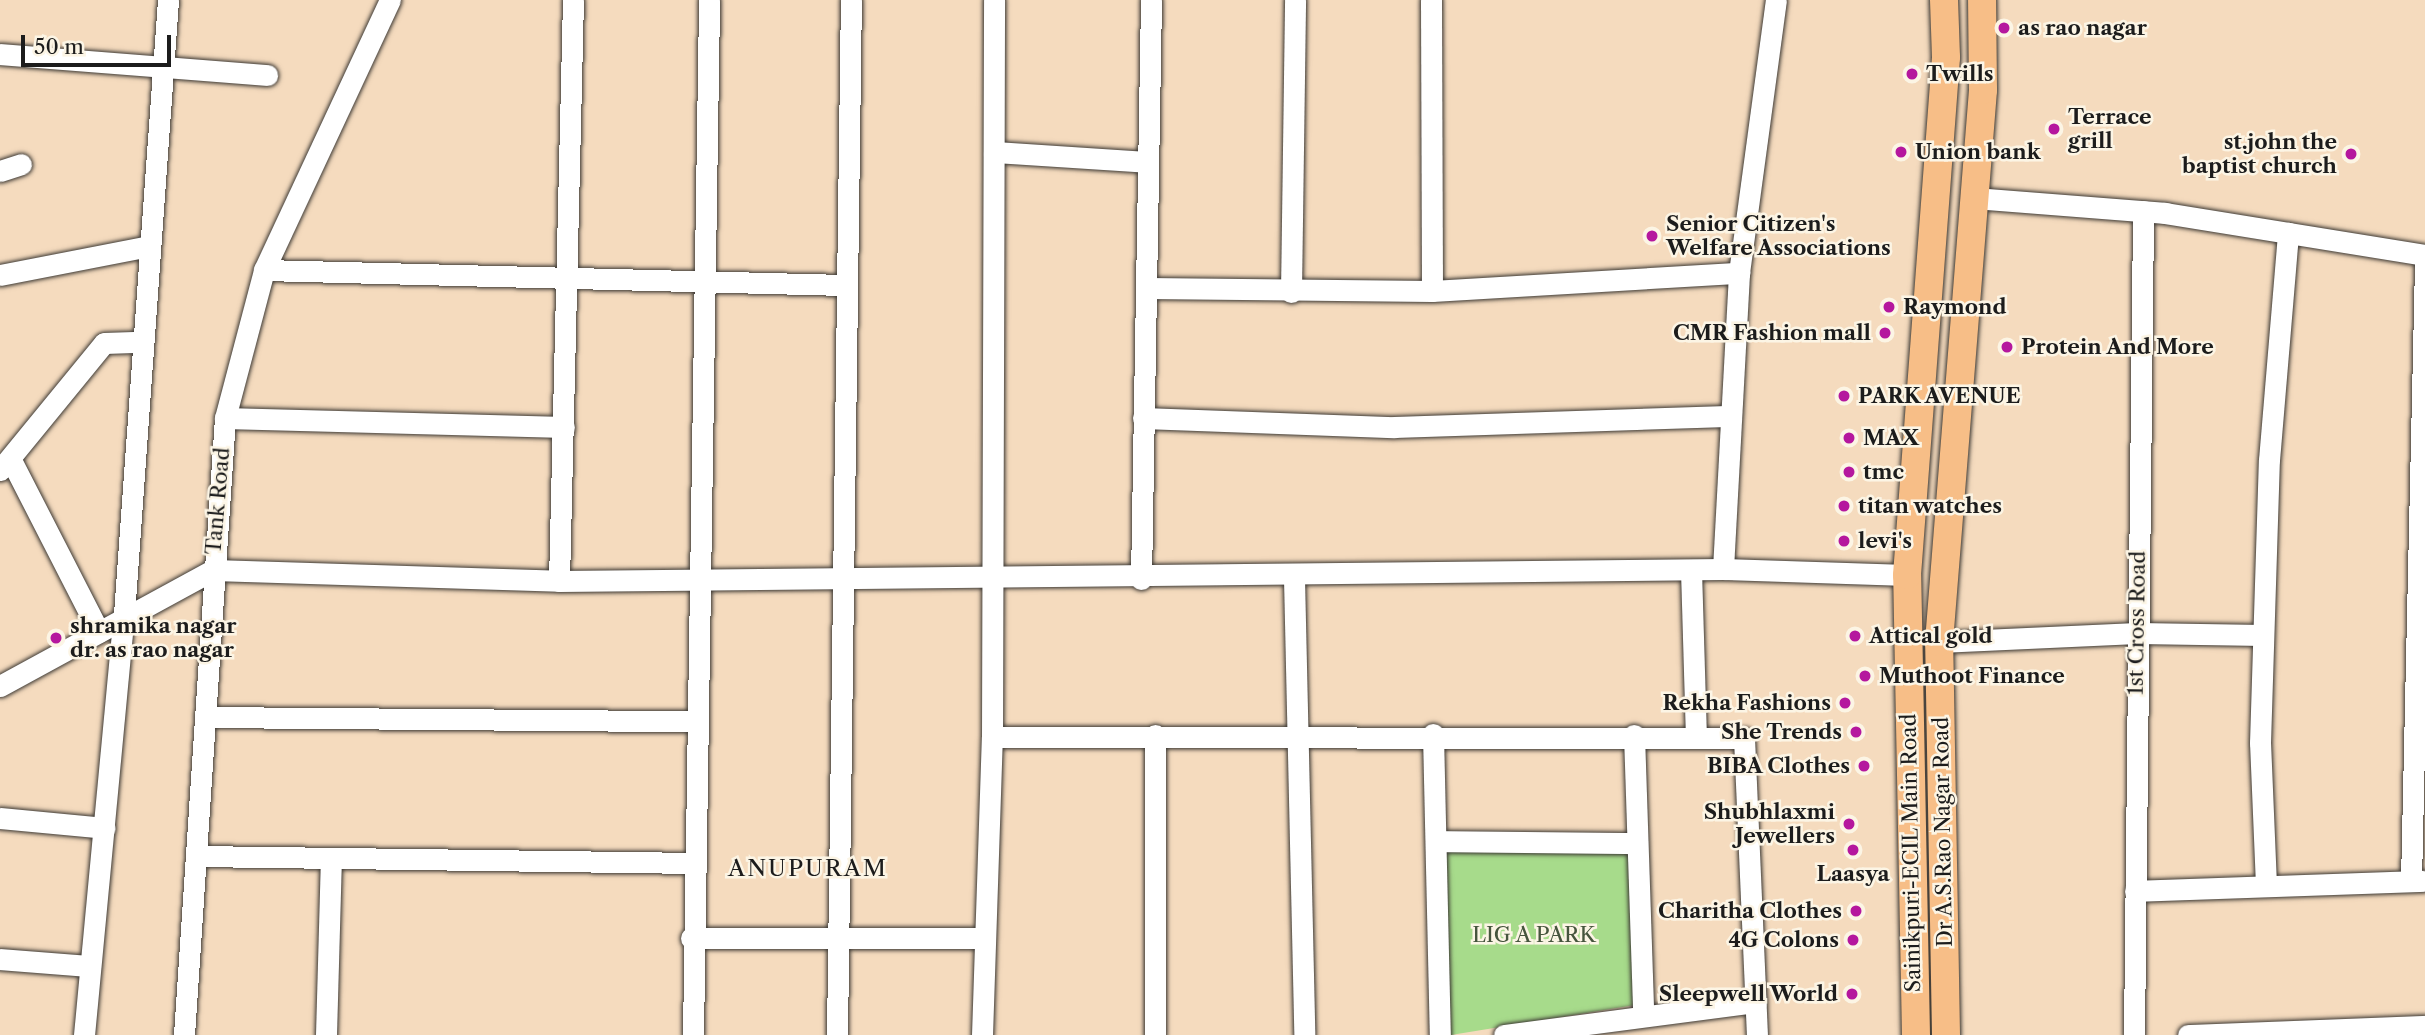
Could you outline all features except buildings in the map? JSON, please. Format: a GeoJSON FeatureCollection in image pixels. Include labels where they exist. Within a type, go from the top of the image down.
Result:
{"type":"FeatureCollection","features":[{"type":"Feature","properties":{"kind":"main road","name":"Sainikpuri-ECIL Main Road"},"geometry":{"type":"LineString","coordinates":[[1916,1035],[1906,575],[1946,57],[1944,0]]}},
{"type":"Feature","properties":{"kind":"main road","name":"Dr A.S.Rao Nagar Road"},"geometry":{"type":"LineString","coordinates":[[1946,1035],[1939,642],[1956,385],[1975,198],[1982,0]]}},
{"type":"Feature","properties":{"kind":"main road"},"geometry":{"type":"LineString","coordinates":[[1921,382],[1956,385]]}},
{"type":"Feature","properties":{"kind":"street"},"geometry":{"type":"LineString","coordinates":[[84,1035],[88,966],[106,828],[124,614],[141,342],[168,0]]}},
{"type":"Feature","properties":{"kind":"street","name":"Tank Road"},"geometry":{"type":"LineString","coordinates":[[184,1035],[225,418],[264,270],[390,0]]}},
{"type":"Feature","properties":{"kind":"street"},"geometry":{"type":"LineString","coordinates":[[559,581],[564,427],[564,277],[573,0]]}},
{"type":"Feature","properties":{"kind":"street"},"geometry":{"type":"LineString","coordinates":[[693,1035],[691,863],[698,721],[698,580],[709,0]]}},
{"type":"Feature","properties":{"kind":"street"},"geometry":{"type":"LineString","coordinates":[[836,1035],[839,580],[851,0]]}},
{"type":"Feature","properties":{"kind":"street"},"geometry":{"type":"LineString","coordinates":[[982,1035],[992,737],[994,0]]}},
{"type":"Feature","properties":{"kind":"street"},"geometry":{"type":"LineString","coordinates":[[1141,579],[1151,0]]}},
{"type":"Feature","properties":{"kind":"street"},"geometry":{"type":"LineString","coordinates":[[1291,292],[1295,0]]}},
{"type":"Feature","properties":{"kind":"street"},"geometry":{"type":"LineString","coordinates":[[1431,0],[1432,291]]}},
{"type":"Feature","properties":{"kind":"street"},"geometry":{"type":"LineString","coordinates":[[1723,569],[1727,416],[1739,273],[1776,0]]}},
{"type":"Feature","properties":{"kind":"street"},"geometry":{"type":"LineString","coordinates":[[0,54],[267,75]]}},
{"type":"Feature","properties":{"kind":"street"},"geometry":{"type":"LineString","coordinates":[[994,152],[1148,162]]}},
{"type":"Feature","properties":{"kind":"street"},"geometry":{"type":"LineString","coordinates":[[0,171],[21,164]]}},
{"type":"Feature","properties":{"kind":"street"},"geometry":{"type":"LineString","coordinates":[[1975,198],[2143,211],[2425,255]]}},
{"type":"Feature","properties":{"kind":"street","name":"1st Cross Road"},"geometry":{"type":"LineString","coordinates":[[2134,1035],[2143,211]]}},
{"type":"Feature","properties":{"kind":"street"},"geometry":{"type":"LineString","coordinates":[[2266,885],[2263,635],[2269,460],[2288,233]]}},
{"type":"Feature","properties":{"kind":"street"},"geometry":{"type":"LineString","coordinates":[[0,275],[149,246]]}},
{"type":"Feature","properties":{"kind":"street"},"geometry":{"type":"LineString","coordinates":[[2135,891],[2418,881],[2425,262]]}},
{"type":"Feature","properties":{"kind":"street"},"geometry":{"type":"LineString","coordinates":[[264,270],[705,279],[846,285]]}},
{"type":"Feature","properties":{"kind":"street"},"geometry":{"type":"LineString","coordinates":[[1147,288],[1291,292],[1432,291],[1739,273]]}},
{"type":"Feature","properties":{"kind":"street"},"geometry":{"type":"LineString","coordinates":[[99,632],[3,466],[104,343],[141,342]]}},
{"type":"Feature","properties":{"kind":"street"},"geometry":{"type":"LineString","coordinates":[[1143,418],[1394,427],[1727,416]]}},
{"type":"Feature","properties":{"kind":"street"},"geometry":{"type":"LineString","coordinates":[[225,418],[564,427]]}},
{"type":"Feature","properties":{"kind":"street"},"geometry":{"type":"LineString","coordinates":[[0,686],[99,632],[124,614],[213,570],[559,581],[1294,578],[1723,569],[1906,575]]}},
{"type":"Feature","properties":{"kind":"street"},"geometry":{"type":"LineString","coordinates":[[1691,570],[1696,735]]}},
{"type":"Feature","properties":{"kind":"street"},"geometry":{"type":"LineString","coordinates":[[1294,578],[1304,1035]]}},
{"type":"Feature","properties":{"kind":"street"},"geometry":{"type":"LineString","coordinates":[[1939,642],[2137,633],[2263,635]]}},
{"type":"Feature","properties":{"kind":"street"},"geometry":{"type":"LineString","coordinates":[[206,717],[698,721]]}},
{"type":"Feature","properties":{"kind":"street"},"geometry":{"type":"LineString","coordinates":[[992,737],[1299,733],[1734,735],[1744,738],[1748,750],[1758,1035]]}},
{"type":"Feature","properties":{"kind":"street"},"geometry":{"type":"LineString","coordinates":[[1433,734],[1440,1035]]}},
{"type":"Feature","properties":{"kind":"street"},"geometry":{"type":"LineString","coordinates":[[1155,735],[1155,1035]]}},
{"type":"Feature","properties":{"kind":"street"},"geometry":{"type":"LineString","coordinates":[[1634,735],[1643,1013]]}},
{"type":"Feature","properties":{"kind":"street"},"geometry":{"type":"LineString","coordinates":[[0,818],[106,828]]}},
{"type":"Feature","properties":{"kind":"street"},"geometry":{"type":"LineString","coordinates":[[1436,841],[1637,843]]}},
{"type":"Feature","properties":{"kind":"street"},"geometry":{"type":"LineString","coordinates":[[196,856],[691,863]]}},
{"type":"Feature","properties":{"kind":"street"},"geometry":{"type":"LineString","coordinates":[[326,1035],[331,859]]}},
{"type":"Feature","properties":{"kind":"street"},"geometry":{"type":"LineString","coordinates":[[691,938],[985,938]]}},
{"type":"Feature","properties":{"kind":"street"},"geometry":{"type":"LineString","coordinates":[[0,959],[88,966]]}},
{"type":"Feature","properties":{"kind":"street"},"geometry":{"type":"LineString","coordinates":[[1504,1035],[1643,1013],[1756,1002]]}},
{"type":"Feature","properties":{"kind":"street"},"geometry":{"type":"LineString","coordinates":[[2188,1035],[2425,1026]]}},
{"type":"Feature","properties":{"kind":"green space","name":"LIG A PARK"},"geometry":{"type":"Polygon","coordinates":[[[1444,849],[1631,850],[1635,1005],[1451,1035],[1444,849]]]}},
{"type":"Feature","properties":{"kind":"place","name":"as rao nagar"},"geometry":{"type":"Point","coordinates":[2004,28]}},
{"type":"Feature","properties":{"kind":"place","name":"Twills"},"geometry":{"type":"Point","coordinates":[1912,74]}},
{"type":"Feature","properties":{"kind":"place","name":"Terrace grill"},"geometry":{"type":"Point","coordinates":[2054,129]}},
{"type":"Feature","properties":{"kind":"place","name":"Union bank"},"geometry":{"type":"Point","coordinates":[1901,152]}},
{"type":"Feature","properties":{"kind":"place","name":"st.john the baptist church"},"geometry":{"type":"Point","coordinates":[2351,154]}},
{"type":"Feature","properties":{"kind":"place","name":"Senior Citizen's Welfare Associations"},"geometry":{"type":"Point","coordinates":[1652,236]}},
{"type":"Feature","properties":{"kind":"place","name":"Raymond"},"geometry":{"type":"Point","coordinates":[1889,307]}},
{"type":"Feature","properties":{"kind":"place","name":"CMR Fashion mall"},"geometry":{"type":"Point","coordinates":[1885,333]}},
{"type":"Feature","properties":{"kind":"place","name":"Protein And More"},"geometry":{"type":"Point","coordinates":[2007,347]}},
{"type":"Feature","properties":{"kind":"place","name":"PARK AVENUE"},"geometry":{"type":"Point","coordinates":[1844,396]}},
{"type":"Feature","properties":{"kind":"place","name":"MAX"},"geometry":{"type":"Point","coordinates":[1849,438]}},
{"type":"Feature","properties":{"kind":"place","name":"tmc"},"geometry":{"type":"Point","coordinates":[1849,472]}},
{"type":"Feature","properties":{"kind":"place","name":"titan watches"},"geometry":{"type":"Point","coordinates":[1844,506]}},
{"type":"Feature","properties":{"kind":"place","name":"levi's"},"geometry":{"type":"Point","coordinates":[1844,541]}},
{"type":"Feature","properties":{"kind":"place","name":"Attical gold"},"geometry":{"type":"Point","coordinates":[1855,636]}},
{"type":"Feature","properties":{"kind":"place","name":"shramika nagar dr. as rao nagar"},"geometry":{"type":"Point","coordinates":[56,638]}},
{"type":"Feature","properties":{"kind":"place","name":"Muthoot Finance"},"geometry":{"type":"Point","coordinates":[1865,676]}},
{"type":"Feature","properties":{"kind":"place","name":"Rekha Fashions"},"geometry":{"type":"Point","coordinates":[1845,703]}},
{"type":"Feature","properties":{"kind":"place","name":"She Trends"},"geometry":{"type":"Point","coordinates":[1856,732]}},
{"type":"Feature","properties":{"kind":"place","name":"BIBA Clothes"},"geometry":{"type":"Point","coordinates":[1864,766]}},
{"type":"Feature","properties":{"kind":"place","name":"Shubhlaxmi Jewellers"},"geometry":{"type":"Point","coordinates":[1849,824]}},
{"type":"Feature","properties":{"kind":"place","name":"Laasya"},"geometry":{"type":"Point","coordinates":[1853,850]}},
{"type":"Feature","properties":{"kind":"place","name":"Charitha Clothes"},"geometry":{"type":"Point","coordinates":[1856,911]}},
{"type":"Feature","properties":{"kind":"place","name":"4G Colons"},"geometry":{"type":"Point","coordinates":[1853,940]}},
{"type":"Feature","properties":{"kind":"place","name":"Sleepwell World"},"geometry":{"type":"Point","coordinates":[1852,994]}},
{"type":"Feature","properties":{"kind":"district","name":"ANUPURAM"},"geometry":{"type":"Point","coordinates":[808,868]}}]}
